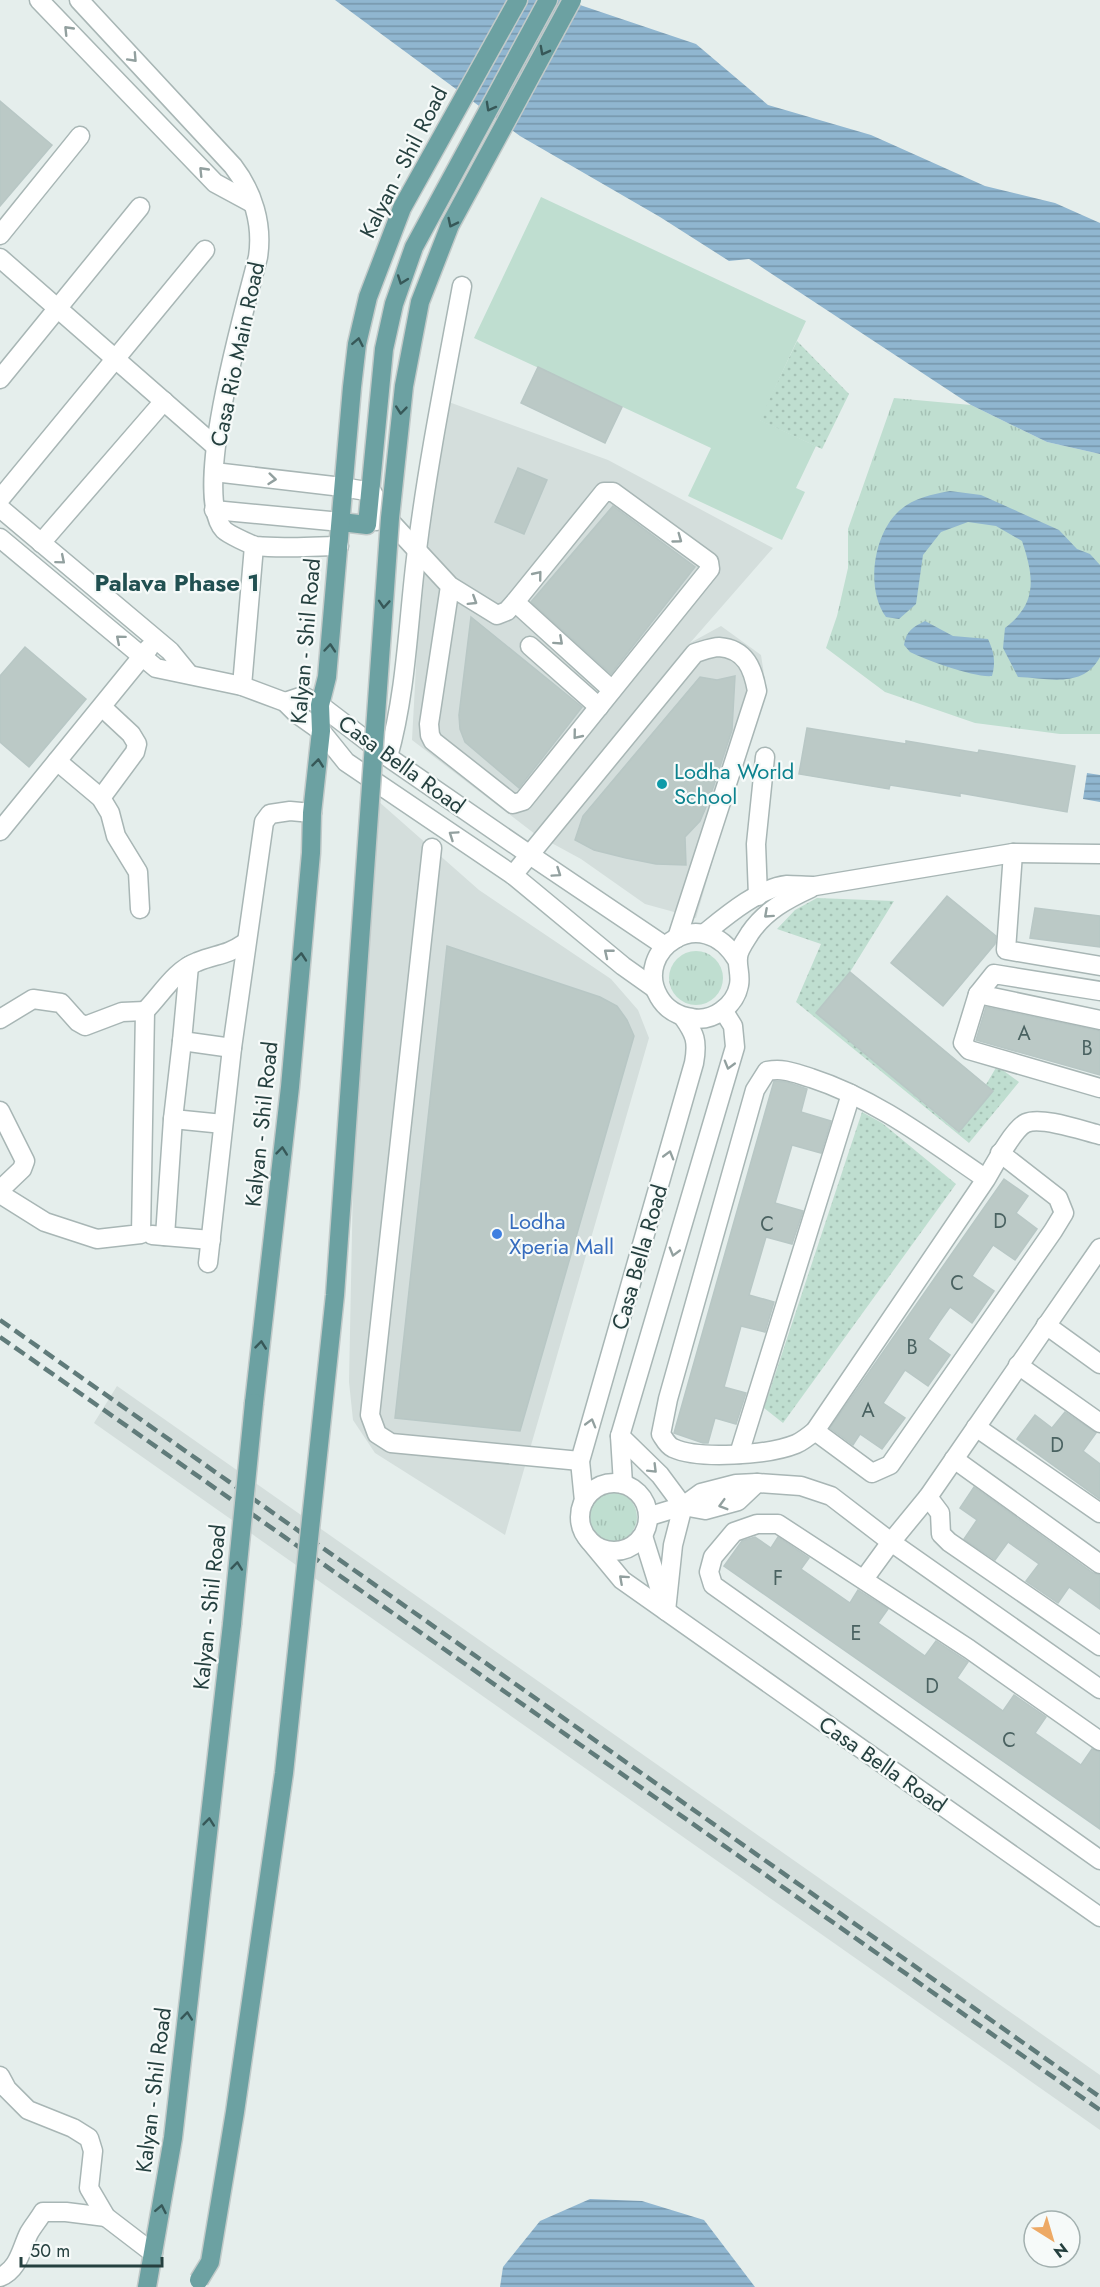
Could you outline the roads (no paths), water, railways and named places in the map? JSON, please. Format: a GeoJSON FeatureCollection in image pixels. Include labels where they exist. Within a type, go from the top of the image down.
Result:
{"type":"FeatureCollection","features":[{"type":"Feature","properties":{"kind":"main road","name":"Kalyan - Shil Road"},"geometry":{"type":"LineString","coordinates":[[147,2287],[173,2138],[290,1087],[311,853],[312,813],[321,731],[320,705],[327,677],[342,487],[357,344],[368,297],[389,238],[417,177],[518,0]]}},
{"type":"Feature","properties":{"kind":"main road"},"geometry":{"type":"LineString","coordinates":[[341,522],[367,525],[372,492],[384,349],[394,304],[414,247],[548,0]]}},
{"type":"Feature","properties":{"kind":"main road"},"geometry":{"type":"LineString","coordinates":[[196,2284],[210,2262],[235,2112],[288,1738],[336,1295],[389,542],[404,386],[420,302],[450,225],[572,0]]}},
{"type":"Feature","properties":{"kind":"street"},"geometry":{"type":"LineString","coordinates":[[39,0],[215,183],[252,203]]}},
{"type":"Feature","properties":{"kind":"street","name":"Casa Rio Main Road"},"geometry":{"type":"LineString","coordinates":[[79,0],[233,166],[241,177],[259,220],[260,242],[217,428],[214,510]]}},
{"type":"Feature","properties":{"kind":"street"},"geometry":{"type":"LineString","coordinates":[[0,235],[80,136]]}},
{"type":"Feature","properties":{"kind":"street"},"geometry":{"type":"LineString","coordinates":[[0,379],[140,207]]}},
{"type":"Feature","properties":{"kind":"street"},"geometry":{"type":"LineString","coordinates":[[0,499],[205,250]]}},
{"type":"Feature","properties":{"kind":"street"},"geometry":{"type":"LineString","coordinates":[[0,258],[215,446]]}},
{"type":"Feature","properties":{"kind":"street"},"geometry":{"type":"LineString","coordinates":[[388,757],[401,700],[417,549],[441,398],[462,286]]}},
{"type":"Feature","properties":{"kind":"street"},"geometry":{"type":"LineString","coordinates":[[41,543],[164,401]]}},
{"type":"Feature","properties":{"kind":"street"},"geometry":{"type":"LineString","coordinates":[[214,472],[372,492],[387,518],[450,586],[497,615],[507,611],[515,602],[604,492],[613,492],[709,562],[710,569],[523,801],[513,804],[433,741],[429,724],[450,586]]}},
{"type":"Feature","properties":{"kind":"street"},"geometry":{"type":"LineString","coordinates":[[339,546],[254,546],[223,530],[214,510],[341,522]]}},
{"type":"Feature","properties":{"kind":"street"},"geometry":{"type":"LineString","coordinates":[[188,673],[170,651],[7,514],[0,536],[156,668],[242,686],[285,702]]}},
{"type":"Feature","properties":{"kind":"street"},"geometry":{"type":"LineString","coordinates":[[367,525],[387,518]]}},
{"type":"Feature","properties":{"kind":"street"},"geometry":{"type":"LineString","coordinates":[[242,686],[254,546]]}},
{"type":"Feature","properties":{"kind":"street"},"geometry":{"type":"LineString","coordinates":[[515,602],[612,690]]}},
{"type":"Feature","properties":{"kind":"street"},"geometry":{"type":"LineString","coordinates":[[0,831],[155,639]]}},
{"type":"Feature","properties":{"kind":"street"},"geometry":{"type":"LineString","coordinates":[[531,646],[599,707]]}},
{"type":"Feature","properties":{"kind":"street"},"geometry":{"type":"LineString","coordinates":[[513,875],[695,653],[718,647],[738,653],[753,668],[757,691],[671,942],[657,958],[654,988]]}},
{"type":"Feature","properties":{"kind":"street","name":"Casa Bella Road"},"geometry":{"type":"LineString","coordinates":[[671,942],[530,855],[388,757],[320,705],[303,696],[285,702],[297,714],[321,731],[346,762],[513,875],[623,966],[654,988],[660,999],[670,1010],[682,1017],[693,1031],[697,1045],[690,1082],[580,1461],[584,1500],[580,1520],[582,1530],[588,1539],[622,1580],[1100,1917]]}},
{"type":"Feature","properties":{"kind":"street"},"geometry":{"type":"LineString","coordinates":[[101,798],[135,752],[137,744],[131,734],[102,707]]}},
{"type":"Feature","properties":{"kind":"street"},"geometry":{"type":"LineString","coordinates":[[396,726],[429,724]]}},
{"type":"Feature","properties":{"kind":"street"},"geometry":{"type":"LineString","coordinates":[[758,896],[756,844],[765,758]]}},
{"type":"Feature","properties":{"kind":"street"},"geometry":{"type":"LineString","coordinates":[[57,762],[101,798],[110,813],[116,836],[138,872],[140,909]]}},
{"type":"Feature","properties":{"kind":"street"},"geometry":{"type":"LineString","coordinates":[[208,1263],[245,943],[264,822],[270,814],[290,811],[312,813]]}},
{"type":"Feature","properties":{"kind":"street"},"geometry":{"type":"LineString","coordinates":[[432,848],[370,1415],[377,1434],[391,1443],[580,1461]]}},
{"type":"Feature","properties":{"kind":"street"},"geometry":{"type":"LineString","coordinates":[[705,933],[724,917],[758,896],[785,885],[815,886],[1013,853],[1100,854]]}},
{"type":"Feature","properties":{"kind":"street"},"geometry":{"type":"LineString","coordinates":[[1013,853],[1006,950],[1100,966]]}},
{"type":"Feature","properties":{"kind":"street"},"geometry":{"type":"LineString","coordinates":[[737,960],[750,932],[768,912],[790,897],[815,886]]}},
{"type":"Feature","properties":{"kind":"street"},"geometry":{"type":"LineString","coordinates":[[671,942],[690,933],[705,933],[718,938],[729,946],[737,960],[740,972],[739,987],[733,1000],[723,1010],[711,1017],[697,1019],[682,1017]]}},
{"type":"Feature","properties":{"kind":"street"},"geometry":{"type":"LineString","coordinates":[[141,1234],[145,1011],[189,966],[226,955],[245,943]]}},
{"type":"Feature","properties":{"kind":"street"},"geometry":{"type":"LineString","coordinates":[[165,1236],[173,1119],[189,966]]}},
{"type":"Feature","properties":{"kind":"street"},"geometry":{"type":"LineString","coordinates":[[1100,991],[994,974],[978,994],[963,1043],[969,1050],[1100,1088]]}},
{"type":"Feature","properties":{"kind":"street"},"geometry":{"type":"LineString","coordinates":[[978,994],[1100,1020]]}},
{"type":"Feature","properties":{"kind":"street"},"geometry":{"type":"LineString","coordinates":[[0,1019],[33,999],[60,1003],[85,1026],[122,1012],[145,1011]]}},
{"type":"Feature","properties":{"kind":"street","name":"Casa Bella Road"},"geometry":{"type":"LineString","coordinates":[[623,1484],[620,1436],[735,1047],[733,1026],[723,1010]]}},
{"type":"Feature","properties":{"kind":"street"},"geometry":{"type":"LineString","coordinates":[[182,1041],[232,1048]]}},
{"type":"Feature","properties":{"kind":"street"},"geometry":{"type":"LineString","coordinates":[[986,1179],[890,1113],[832,1085],[781,1068],[767,1071],[755,1090],[668,1399],[661,1434],[668,1444],[675,1449],[705,1454],[764,1454],[797,1444],[815,1431],[986,1179],[1000,1153],[1024,1123],[1037,1120],[1100,1135]]}},
{"type":"Feature","properties":{"kind":"street"},"geometry":{"type":"LineString","coordinates":[[739,1454],[851,1094]]}},
{"type":"Feature","properties":{"kind":"street"},"geometry":{"type":"LineString","coordinates":[[0,1111],[25,1161],[22,1169],[0,1192],[45,1222],[97,1239],[141,1234],[210,1240]]}},
{"type":"Feature","properties":{"kind":"street"},"geometry":{"type":"LineString","coordinates":[[173,1119],[223,1124]]}},
{"type":"Feature","properties":{"kind":"street"},"geometry":{"type":"LineString","coordinates":[[815,1431],[872,1473],[890,1465],[1053,1231],[1064,1213],[1058,1198],[1000,1153]]}},
{"type":"Feature","properties":{"kind":"street"},"geometry":{"type":"LineString","coordinates":[[864,1580],[891,1542],[928,1497],[1046,1326],[1095,1267],[1100,1248]]}},
{"type":"Feature","properties":{"kind":"street"},"geometry":{"type":"LineString","coordinates":[[1046,1326],[1100,1364]]}},
{"type":"Feature","properties":{"kind":"street"},"geometry":{"type":"LineString","coordinates":[[1018,1365],[1100,1423]]}},
{"type":"Feature","properties":{"kind":"street"},"geometry":{"type":"LineString","coordinates":[[976,1427],[1100,1513]]}},
{"type":"Feature","properties":{"kind":"street"},"geometry":{"type":"LineString","coordinates":[[620,1436],[660,1475],[683,1506]]}},
{"type":"Feature","properties":{"kind":"street"},"geometry":{"type":"LineString","coordinates":[[954,1459],[1100,1564]]}},
{"type":"Feature","properties":{"kind":"street"},"geometry":{"type":"LineString","coordinates":[[650,1516],[683,1506],[705,1510],[738,1501],[757,1483],[801,1486],[831,1496],[891,1542],[1100,1689]]}},
{"type":"Feature","properties":{"kind":"street"},"geometry":{"type":"LineString","coordinates":[[584,1500],[601,1485],[623,1484],[638,1492],[650,1516],[643,1536],[627,1549],[606,1550],[596,1546],[588,1539]]}},
{"type":"Feature","properties":{"kind":"street"},"geometry":{"type":"LineString","coordinates":[[928,1497],[940,1513],[941,1534],[949,1542],[1100,1646]]}},
{"type":"Feature","properties":{"kind":"street"},"geometry":{"type":"LineString","coordinates":[[666,1611],[673,1545],[683,1506]]}},
{"type":"Feature","properties":{"kind":"street"},"geometry":{"type":"LineString","coordinates":[[1100,1741],[969,1649],[778,1524],[757,1524],[734,1532],[714,1557],[709,1572],[713,1585],[1100,1860]]}},
{"type":"Feature","properties":{"kind":"street"},"geometry":{"type":"LineString","coordinates":[[643,1536],[666,1611]]}},
{"type":"Feature","properties":{"kind":"street"},"geometry":{"type":"LineString","coordinates":[[0,2076],[7,2089],[28,2110],[73,2128],[89,2138],[93,2151],[89,2188],[106,2217],[153,2253]]}},
{"type":"Feature","properties":{"kind":"street"},"geometry":{"type":"LineString","coordinates":[[0,2277],[7,2275],[21,2256],[29,2233],[44,2212],[106,2217]]}},
{"type":"Feature","properties":{"kind":"water"},"geometry":{"type":"Polygon","coordinates":[[[335,0],[573,0],[580,5],[696,44],[768,105],[871,135],[985,186],[1055,203],[1100,223],[1100,454],[1047,442],[971,405],[749,259],[729,261],[660,217],[520,136],[335,0]]]}},
{"type":"Feature","properties":{"kind":"water"},"geometry":{"type":"Polygon","coordinates":[[[950,491],[981,495],[1059,530],[1077,549],[1090,554],[1100,565],[1100,657],[1084,674],[1074,678],[1053,680],[1018,677],[1003,648],[1005,628],[1023,609],[1028,599],[1031,578],[1022,541],[996,526],[968,522],[941,532],[923,555],[916,604],[899,619],[886,617],[880,606],[874,579],[877,550],[888,524],[908,504],[921,498],[950,491]]]}},
{"type":"Feature","properties":{"kind":"water"},"geometry":{"type":"Polygon","coordinates":[[[925,621],[953,636],[988,639],[994,657],[992,676],[938,664],[910,652],[904,645],[906,636],[925,621]]]}},
{"type":"Feature","properties":{"kind":"water"},"geometry":{"type":"Polygon","coordinates":[[[1087,773],[1100,775],[1100,802],[1083,799],[1087,773]]]}},
{"type":"Feature","properties":{"kind":"water"},"geometry":{"type":"Polygon","coordinates":[[[590,2199],[642,2201],[704,2220],[755,2287],[500,2287],[503,2267],[540,2221],[590,2199]]]}},
{"type":"Feature","properties":{"kind":"railway"},"geometry":{"type":"LineString","coordinates":[[0,1320],[1100,2097]]}},
{"type":"Feature","properties":{"kind":"railway"},"geometry":{"type":"LineString","coordinates":[[0,1337],[1100,2110]]}},
{"type":"Feature","properties":{"kind":"place","name":"Lodha World School"},"geometry":{"type":"Point","coordinates":[662,784]}},
{"type":"Feature","properties":{"kind":"place","name":"Lodha Xperia Mall"},"geometry":{"type":"Point","coordinates":[497,1234]}},
{"type":"Feature","properties":{"kind":"district","name":"Palava Phase 1"},"geometry":{"type":"Point","coordinates":[177,583]}}]}
